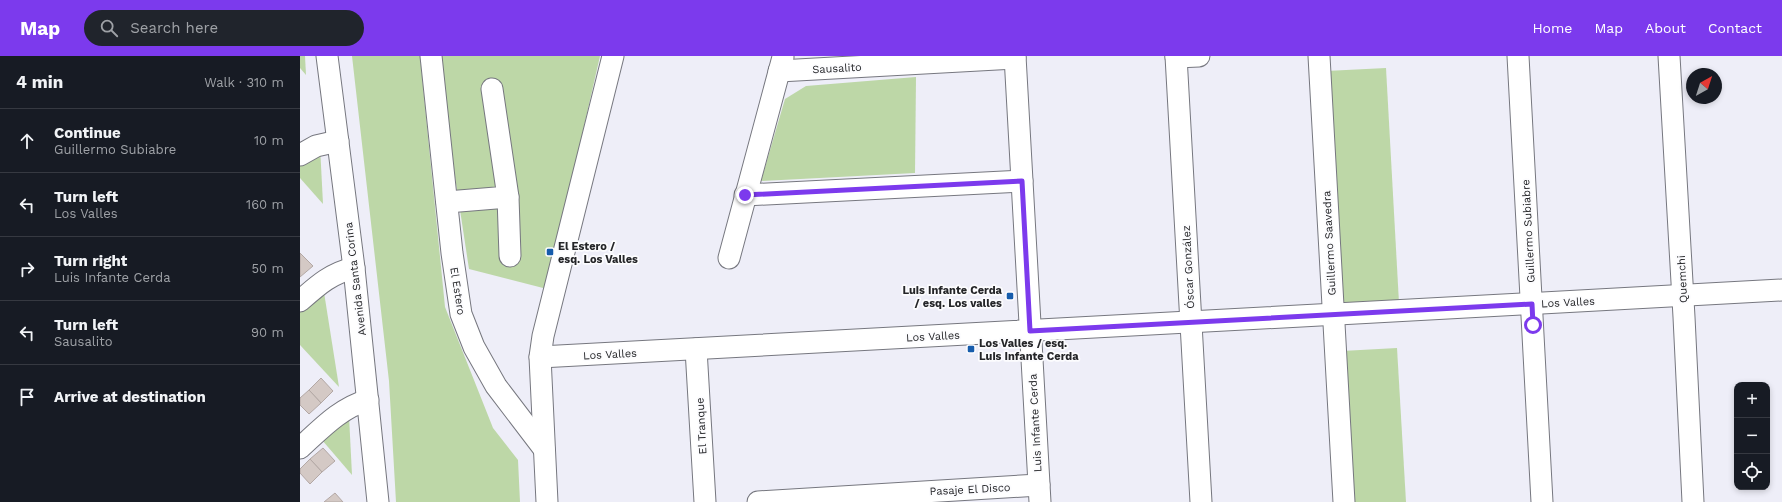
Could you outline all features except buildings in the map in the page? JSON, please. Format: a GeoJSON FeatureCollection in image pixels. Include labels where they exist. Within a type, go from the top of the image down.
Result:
{"type":"FeatureCollection","features":[{"type":"Feature","properties":{"kind":"street","name":"Avenida Santa Corina"},"geometry":{"type":"LineString","coordinates":[[327,56],[354,268],[378,502]]}},
{"type":"Feature","properties":{"kind":"street","name":"El Estero"},"geometry":{"type":"LineString","coordinates":[[431,56],[460,314],[474,347],[496,386],[544,449]]}},
{"type":"Feature","properties":{"kind":"street"},"geometry":{"type":"LineString","coordinates":[[547,502],[540,357],[548,316],[613,56]]}},
{"type":"Feature","properties":{"kind":"street"},"geometry":{"type":"LineString","coordinates":[[1176,57],[1199,56]]}},
{"type":"Feature","properties":{"kind":"street","name":"Guillermo Saavedra"},"geometry":{"type":"LineString","coordinates":[[1319,56],[1344,502]]}},
{"type":"Feature","properties":{"kind":"street","name":"Guillermo Subiabre"},"geometry":{"type":"LineString","coordinates":[[1518,56],[1542,502]]}},
{"type":"Feature","properties":{"kind":"street","name":"Quemchi"},"geometry":{"type":"LineString","coordinates":[[1669,56],[1693,502]]}},
{"type":"Feature","properties":{"kind":"street","name":"Sausalito"},"geometry":{"type":"LineString","coordinates":[[728,258],[781,63],[1015,57]]}},
{"type":"Feature","properties":{"kind":"street","name":"Luis Infante Cerda"},"geometry":{"type":"LineString","coordinates":[[1015,57],[1039,494]]}},
{"type":"Feature","properties":{"kind":"street","name":"Óscar González"},"geometry":{"type":"LineString","coordinates":[[1176,57],[1201,502]]}},
{"type":"Feature","properties":{"kind":"street"},"geometry":{"type":"LineString","coordinates":[[492,89],[508,197],[510,256]]}},
{"type":"Feature","properties":{"kind":"street"},"geometry":{"type":"LineString","coordinates":[[300,155],[316,146],[338,141]]}},
{"type":"Feature","properties":{"kind":"street"},"geometry":{"type":"LineString","coordinates":[[745,195],[1022,181]]}},
{"type":"Feature","properties":{"kind":"street"},"geometry":{"type":"LineString","coordinates":[[447,202],[508,197]]}},
{"type":"Feature","properties":{"kind":"street"},"geometry":{"type":"LineString","coordinates":[[300,302],[325,279],[336,273],[354,268]]}},
{"type":"Feature","properties":{"kind":"street","name":"Los Valles"},"geometry":{"type":"LineString","coordinates":[[540,357],[1782,290]]}},
{"type":"Feature","properties":{"kind":"street","name":"El Tranque"},"geometry":{"type":"LineString","coordinates":[[696,349],[705,502]]}},
{"type":"Feature","properties":{"kind":"street"},"geometry":{"type":"LineString","coordinates":[[300,448],[340,413],[351,406],[368,400]]}},
{"type":"Feature","properties":{"kind":"street","name":"Pasaje El Disco"},"geometry":{"type":"LineString","coordinates":[[758,502],[1039,494]]}},
{"type":"Feature","properties":{"kind":"green space"},"geometry":{"type":"Polygon","coordinates":[[[300,56],[305,56],[306,75],[300,68],[300,56]]]}},
{"type":"Feature","properties":{"kind":"green space"},"geometry":{"type":"Polygon","coordinates":[[[352,56],[420,56],[445,307],[493,428],[518,460],[520,502],[396,502],[389,381],[352,56]]]}},
{"type":"Feature","properties":{"kind":"green space"},"geometry":{"type":"Polygon","coordinates":[[[439,56],[600,56],[547,289],[469,269],[448,131],[439,56]]]}},
{"type":"Feature","properties":{"kind":"green space"},"geometry":{"type":"Polygon","coordinates":[[[1386,68],[1399,303],[1339,306],[1326,71],[1386,68]]]}},
{"type":"Feature","properties":{"kind":"green space"},"geometry":{"type":"Polygon","coordinates":[[[916,77],[915,173],[761,181],[785,99],[806,86],[916,77]]]}},
{"type":"Feature","properties":{"kind":"green space"},"geometry":{"type":"Polygon","coordinates":[[[320,146],[323,204],[300,178],[300,163],[320,146]]]}},
{"type":"Feature","properties":{"kind":"green space"},"geometry":{"type":"Polygon","coordinates":[[[323,286],[339,387],[300,345],[300,307],[323,286]]]}},
{"type":"Feature","properties":{"kind":"green space"},"geometry":{"type":"Polygon","coordinates":[[[1397,348],[1406,502],[1351,502],[1342,351],[1397,348]]]}},
{"type":"Feature","properties":{"kind":"green space"},"geometry":{"type":"Polygon","coordinates":[[[349,416],[352,475],[322,440],[349,416]]]}},
{"type":"Feature","properties":{"kind":"place","name":"El Estero / esq. Los Valles"},"geometry":{"type":"Point","coordinates":[550,252]}},
{"type":"Feature","properties":{"kind":"place","name":"Luis Infante Cerda / esq. Los valles"},"geometry":{"type":"Point","coordinates":[1010,296]}},
{"type":"Feature","properties":{"kind":"place","name":"Los Valles / esq. Luis Infante Cerda"},"geometry":{"type":"Point","coordinates":[971,349]}},
{"type":"Feature","properties":{"kind":"route"},"geometry":{"type":"LineString","coordinates":[[745,195],[1022,181],[1030,331],[1532,304],[1533,325]]}}]}
